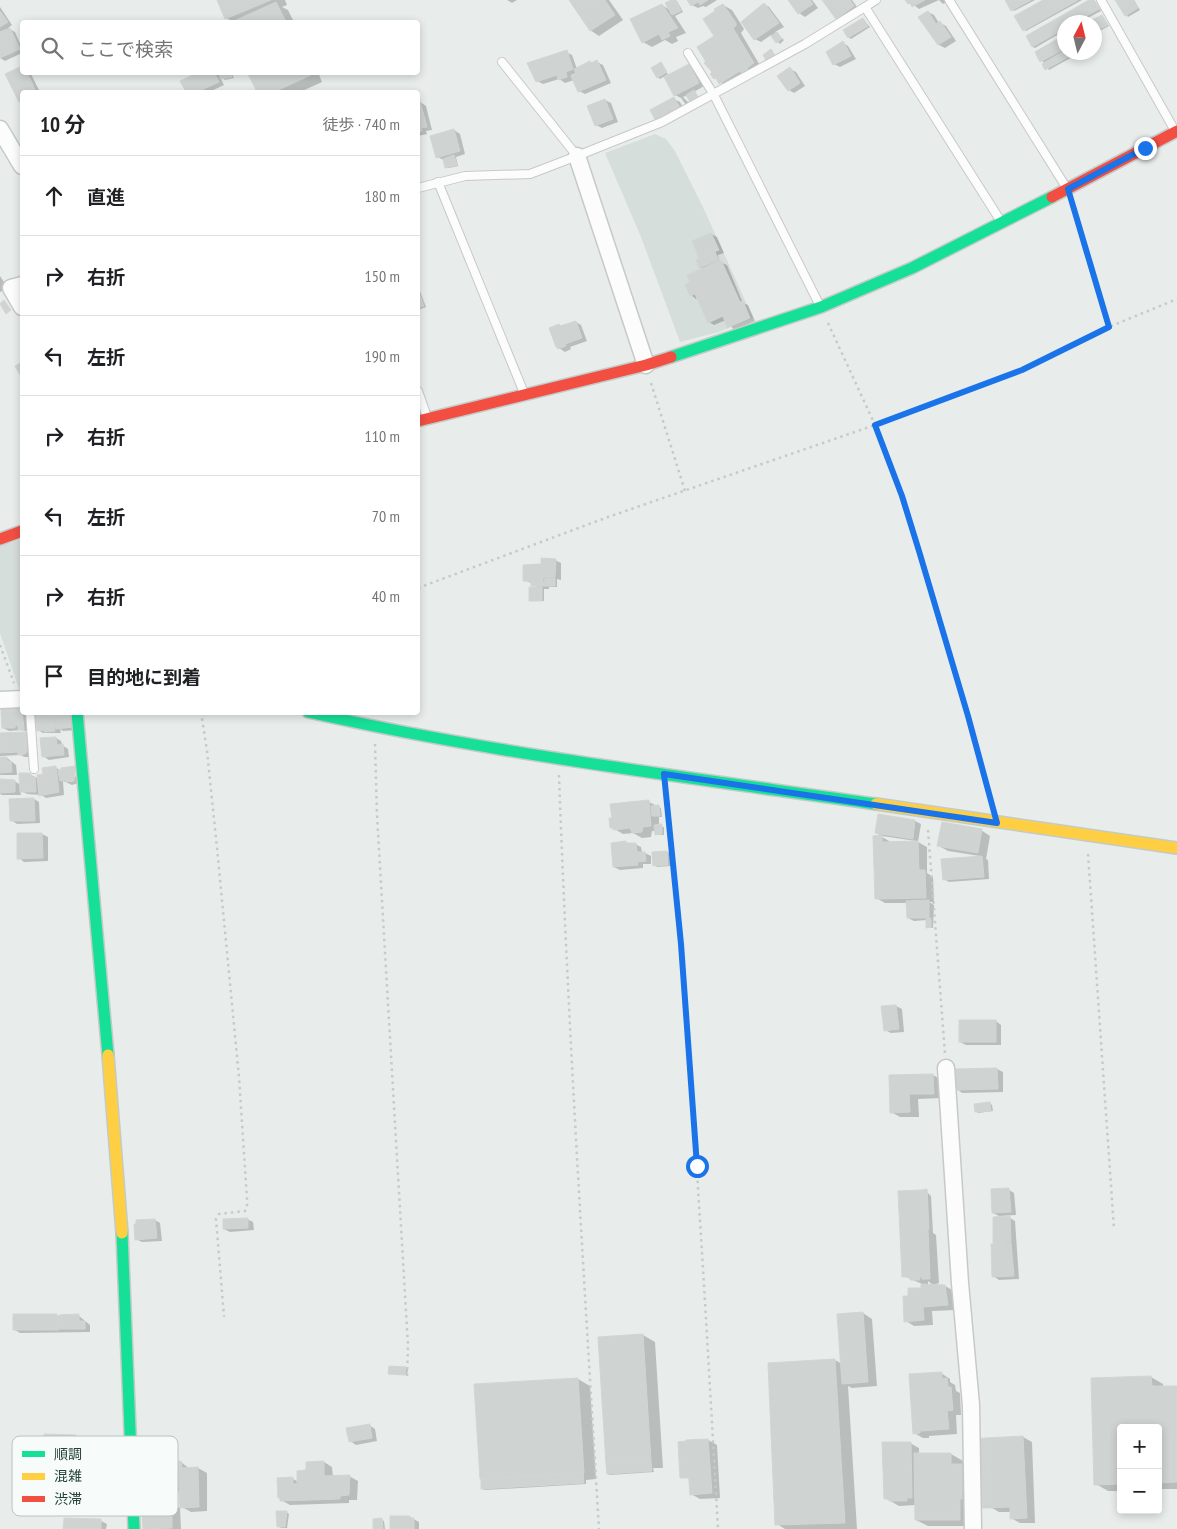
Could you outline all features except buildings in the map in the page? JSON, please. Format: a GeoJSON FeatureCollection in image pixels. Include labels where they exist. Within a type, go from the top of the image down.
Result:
{"type":"FeatureCollection","features":[{"type":"Feature","properties":{"kind":"street"},"geometry":{"type":"LineString","coordinates":[[0,130],[20,163]]}},
{"type":"Feature","properties":{"kind":"street"},"geometry":{"type":"LineString","coordinates":[[423,420],[646,365],[821,307],[912,268],[1068,189],[1176,131]]}},
{"type":"Feature","properties":{"kind":"street"},"geometry":{"type":"LineString","coordinates":[[577,156],[646,365]]}},
{"type":"Feature","properties":{"kind":"street"},"geometry":{"type":"LineString","coordinates":[[20,286],[11,288],[20,304]]}},
{"type":"Feature","properties":{"kind":"street"},"geometry":{"type":"LineString","coordinates":[[0,539],[20,532]]}},
{"type":"Feature","properties":{"kind":"street"},"geometry":{"type":"LineString","coordinates":[[0,700],[20,699]]}},
{"type":"Feature","properties":{"kind":"street"},"geometry":{"type":"LineString","coordinates":[[77,715],[100,955],[123,1249],[130,1436]]}},
{"type":"Feature","properties":{"kind":"street"},"geometry":{"type":"LineString","coordinates":[[321,715],[374,727],[558,758],[1177,848]]}},
{"type":"Feature","properties":{"kind":"street"},"geometry":{"type":"LineString","coordinates":[[946,1068],[960,1282],[971,1405],[973,1529]]}},
{"type":"Feature","properties":{"kind":"street"},"geometry":{"type":"LineString","coordinates":[[133,1516],[134,1529]]}},
{"type":"Feature","properties":{"kind":"lane"},"geometry":{"type":"LineString","coordinates":[[420,187],[465,176],[530,174],[662,122],[805,44],[876,0]]}},
{"type":"Feature","properties":{"kind":"lane"},"geometry":{"type":"LineString","coordinates":[[948,0],[1068,189]]}},
{"type":"Feature","properties":{"kind":"lane"},"geometry":{"type":"LineString","coordinates":[[1101,0],[1176,131]]}},
{"type":"Feature","properties":{"kind":"lane"},"geometry":{"type":"LineString","coordinates":[[866,7],[1002,222]]}},
{"type":"Feature","properties":{"kind":"lane"},"geometry":{"type":"LineString","coordinates":[[688,53],[714,95],[821,307]]}},
{"type":"Feature","properties":{"kind":"lane"},"geometry":{"type":"LineString","coordinates":[[502,62],[577,156]]}},
{"type":"Feature","properties":{"kind":"lane"},"geometry":{"type":"LineString","coordinates":[[438,182],[524,395]]}},
{"type":"Feature","properties":{"kind":"lane"},"geometry":{"type":"LineString","coordinates":[[420,403],[423,420]]}},
{"type":"Feature","properties":{"kind":"lane"},"geometry":{"type":"LineString","coordinates":[[30,715],[34,769]]}},
{"type":"Feature","properties":{"kind":"path"},"geometry":{"type":"LineString","coordinates":[[1068,189],[1109,327]]}},
{"type":"Feature","properties":{"kind":"path"},"geometry":{"type":"LineString","coordinates":[[420,587],[608,517],[875,425],[1022,370],[1109,327],[1177,299]]}},
{"type":"Feature","properties":{"kind":"path"},"geometry":{"type":"LineString","coordinates":[[821,307],[875,425],[902,496],[968,716],[997,823]]}},
{"type":"Feature","properties":{"kind":"path"},"geometry":{"type":"LineString","coordinates":[[646,365],[685,491]]}},
{"type":"Feature","properties":{"kind":"path"},"geometry":{"type":"LineString","coordinates":[[0,645],[20,696]]}},
{"type":"Feature","properties":{"kind":"path"},"geometry":{"type":"LineString","coordinates":[[201,715],[207,751],[217,848],[239,1078],[248,1199],[245,1211],[222,1212],[216,1219],[224,1317]]}},
{"type":"Feature","properties":{"kind":"path"},"geometry":{"type":"LineString","coordinates":[[374,727],[376,815],[408,1346],[407,1377]]}},
{"type":"Feature","properties":{"kind":"path"},"geometry":{"type":"LineString","coordinates":[[558,758],[564,932],[585,1320],[599,1529]]}},
{"type":"Feature","properties":{"kind":"path"},"geometry":{"type":"LineString","coordinates":[[664,774],[688,1036],[704,1258],[718,1529]]}},
{"type":"Feature","properties":{"kind":"path"},"geometry":{"type":"LineString","coordinates":[[926,811],[946,1068]]}},
{"type":"Feature","properties":{"kind":"path"},"geometry":{"type":"LineString","coordinates":[[1087,835],[1114,1229]]}},
{"type":"Feature","properties":{"kind":"shaded area"},"geometry":{"type":"Polygon","coordinates":[[[655,134],[666,139],[675,151],[703,207],[753,318],[719,332],[680,342],[641,237],[605,153],[655,134]]]}},
{"type":"Feature","properties":{"kind":"shaded area"},"geometry":{"type":"Polygon","coordinates":[[[20,540],[20,692],[0,633],[0,546],[20,540]]]}},
{"type":"Feature","properties":{"kind":"traffic: fast"},"geometry":{"type":"LineString","coordinates":[[671,357],[821,307],[912,268],[1052,197]]}},
{"type":"Feature","properties":{"kind":"traffic: fast"},"geometry":{"type":"LineString","coordinates":[[77,715],[108,1055]]}},
{"type":"Feature","properties":{"kind":"traffic: fast"},"geometry":{"type":"LineString","coordinates":[[322,715],[378,727],[520,752],[876,804]]}},
{"type":"Feature","properties":{"kind":"traffic: fast"},"geometry":{"type":"LineString","coordinates":[[122,1233],[130,1436]]}},
{"type":"Feature","properties":{"kind":"traffic: fast"},"geometry":{"type":"LineString","coordinates":[[133,1516],[134,1529]]}},
{"type":"Feature","properties":{"kind":"traffic: slow"},"geometry":{"type":"LineString","coordinates":[[876,804],[1177,848]]}},
{"type":"Feature","properties":{"kind":"traffic: slow"},"geometry":{"type":"LineString","coordinates":[[108,1055],[122,1233]]}},
{"type":"Feature","properties":{"kind":"traffic: jam"},"geometry":{"type":"LineString","coordinates":[[1052,197],[1177,131]]}},
{"type":"Feature","properties":{"kind":"traffic: jam"},"geometry":{"type":"LineString","coordinates":[[420,421],[646,365],[671,357]]}},
{"type":"Feature","properties":{"kind":"traffic: jam"},"geometry":{"type":"LineString","coordinates":[[0,539],[20,532]]}},
{"type":"Feature","properties":{"kind":"route"},"geometry":{"type":"LineString","coordinates":[[697,1166],[681,944],[664,774],[926,811],[997,823],[968,716],[919,551],[902,496],[875,425],[1022,370],[1109,327],[1068,189],[1145,148]]}}]}
